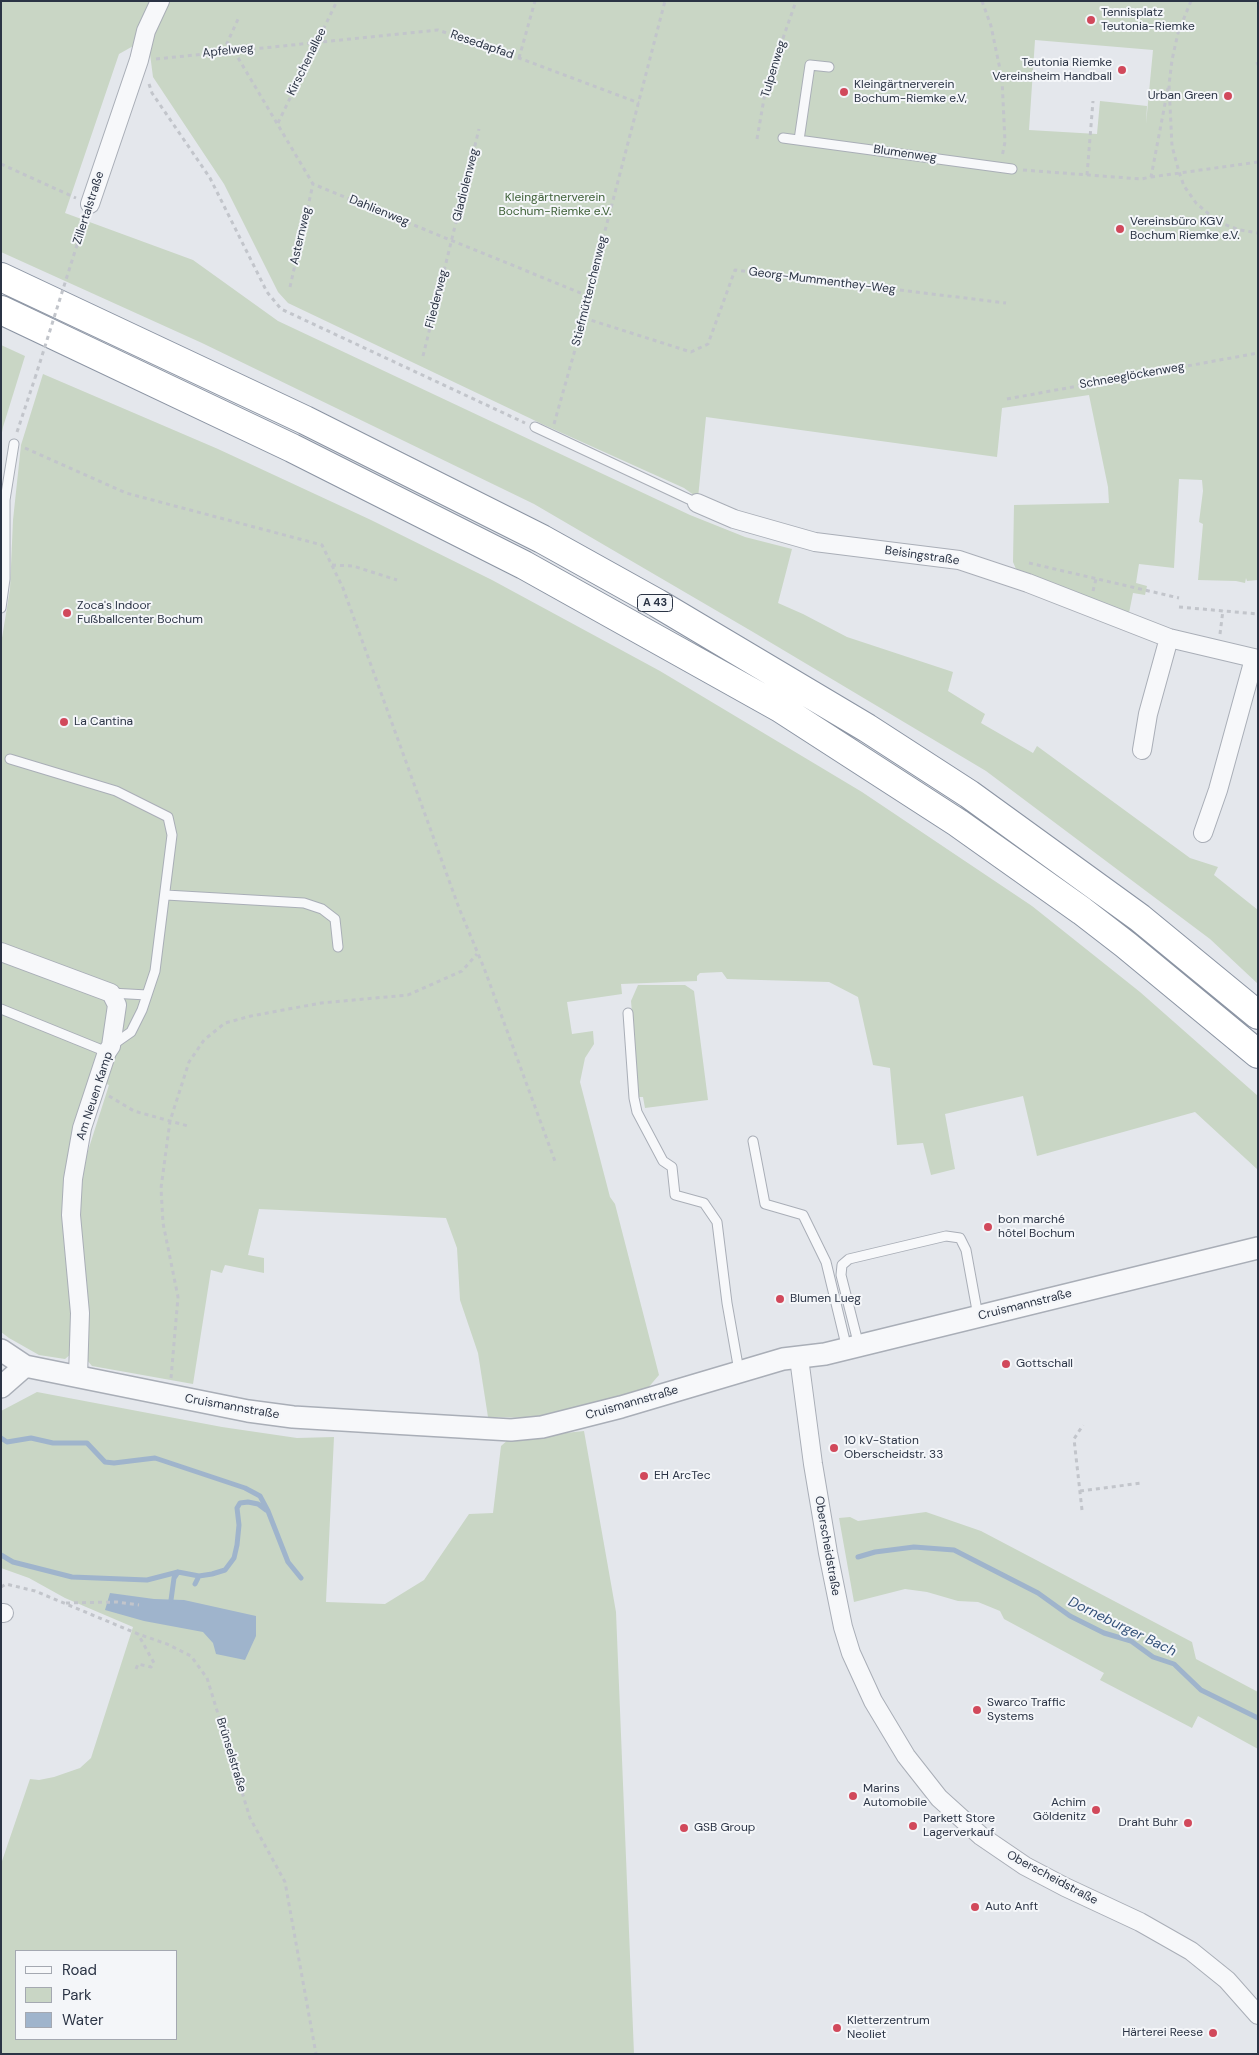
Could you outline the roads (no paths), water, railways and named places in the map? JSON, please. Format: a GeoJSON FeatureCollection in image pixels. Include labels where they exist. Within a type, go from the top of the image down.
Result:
{"type":"FeatureCollection","features":[{"type":"Feature","properties":{"kind":"highway","name":"A 43"},"geometry":{"type":"LineString","coordinates":[[1,277],[305,420],[542,539],[757,662],[867,728],[1019,829],[1140,918],[1258,1015]]}},
{"type":"Feature","properties":{"kind":"highway","name":"A 43"},"geometry":{"type":"LineString","coordinates":[[1,310],[292,448],[524,565],[780,708],[958,823],[1082,911],[1258,1054]]}},
{"type":"Feature","properties":{"kind":"street","name":"Zillertalstraße"},"geometry":{"type":"LineString","coordinates":[[90,204],[146,31],[160,1]]}},
{"type":"Feature","properties":{"kind":"street","name":"Beisingstraße"},"geometry":{"type":"LineString","coordinates":[[697,503],[743,522],[815,542],[959,560],[1028,583],[1169,638],[1256,659],[1218,790],[1203,833]]}},
{"type":"Feature","properties":{"kind":"street"},"geometry":{"type":"LineString","coordinates":[[1142,750],[1148,714],[1169,638]]}},
{"type":"Feature","properties":{"kind":"street"},"geometry":{"type":"LineString","coordinates":[[1,952],[111,993]]}},
{"type":"Feature","properties":{"kind":"street","name":"Am Neuen Kamp"},"geometry":{"type":"LineString","coordinates":[[78,1377],[80,1314],[71,1216],[73,1179],[82,1128],[109,1049],[117,1005],[111,993]]}},
{"type":"Feature","properties":{"kind":"street","name":"Cruismannstraße"},"geometry":{"type":"LineString","coordinates":[[1,1350],[25,1366],[248,1411],[292,1417],[511,1430],[550,1425],[621,1407],[783,1359],[825,1354],[853,1348],[1258,1248]]}},
{"type":"Feature","properties":{"kind":"street","name":"Oberscheidstraße"},"geometry":{"type":"LineString","coordinates":[[799,1358],[813,1464],[843,1627],[851,1652],[869,1693],[906,1756],[938,1798],[981,1836],[1026,1866],[1065,1887],[1140,1922],[1191,1951],[1227,1980],[1258,2015]]}},
{"type":"Feature","properties":{"kind":"street"},"geometry":{"type":"LineString","coordinates":[[1,1387],[25,1366]]}},
{"type":"Feature","properties":{"kind":"lane"},"geometry":{"type":"LineString","coordinates":[[798,140],[810,65],[829,67]]}},
{"type":"Feature","properties":{"kind":"lane","name":"Blumenweg"},"geometry":{"type":"LineString","coordinates":[[783,138],[1012,169]]}},
{"type":"Feature","properties":{"kind":"lane"},"geometry":{"type":"LineString","coordinates":[[535,428],[697,503]]}},
{"type":"Feature","properties":{"kind":"lane"},"geometry":{"type":"LineString","coordinates":[[1,608],[5,579],[4,500],[14,444]]}},
{"type":"Feature","properties":{"kind":"lane"},"geometry":{"type":"LineString","coordinates":[[1,1009],[109,1049],[131,1032],[142,1010],[155,971],[172,835],[168,816],[116,791],[10,759]]}},
{"type":"Feature","properties":{"kind":"lane"},"geometry":{"type":"LineString","coordinates":[[166,895],[304,903],[322,909],[336,919],[338,947]]}},
{"type":"Feature","properties":{"kind":"lane"},"geometry":{"type":"LineString","coordinates":[[111,993],[147,995]]}},
{"type":"Feature","properties":{"kind":"lane"},"geometry":{"type":"LineString","coordinates":[[628,1013],[634,1098],[637,1112],[663,1161],[672,1167],[675,1195],[704,1203],[717,1222],[726,1303],[739,1371]]}},
{"type":"Feature","properties":{"kind":"lane"},"geometry":{"type":"LineString","coordinates":[[753,1141],[766,1204],[803,1215],[826,1262],[853,1348]]}},
{"type":"Feature","properties":{"kind":"lane"},"geometry":{"type":"LineString","coordinates":[[853,1348],[841,1275],[842,1265],[849,1258],[946,1236],[960,1238],[966,1250],[978,1317]]}},
{"type":"Feature","properties":{"kind":"water"},"geometry":{"type":"Polygon","coordinates":[[[110,1593],[154,1599],[184,1600],[256,1616],[256,1636],[245,1660],[216,1654],[213,1643],[203,1632],[144,1621],[105,1610],[110,1593]]]}},
{"type":"Feature","properties":{"kind":"waterway","name":"Dorneburger Bach"},"geometry":{"type":"LineString","coordinates":[[1,1438],[7,1442],[31,1438],[53,1443],[87,1443],[105,1462],[114,1463],[155,1458],[245,1488],[260,1496],[268,1511],[288,1562],[301,1578]]}},
{"type":"Feature","properties":{"kind":"waterway"},"geometry":{"type":"LineString","coordinates":[[1,1555],[13,1562],[72,1577],[147,1580],[178,1572],[199,1576],[212,1574],[225,1570],[234,1558],[239,1525],[237,1508],[240,1503],[258,1504],[266,1510]]}},
{"type":"Feature","properties":{"kind":"waterway","name":"Dorneburger Bach"},"geometry":{"type":"LineString","coordinates":[[858,1557],[875,1552],[914,1547],[954,1550],[1038,1593],[1070,1616],[1104,1633],[1131,1641],[1153,1657],[1174,1664],[1201,1690],[1258,1718]]}},
{"type":"Feature","properties":{"kind":"waterway"},"geometry":{"type":"LineString","coordinates":[[171,1600],[174,1578],[178,1572]]}},
{"type":"Feature","properties":{"kind":"waterway"},"geometry":{"type":"LineString","coordinates":[[195,1584],[199,1576]]}},
{"type":"Feature","properties":{"kind":"place","name":"Tennisplatz Teutonia-Riemke"},"geometry":{"type":"Point","coordinates":[1091,20]}},
{"type":"Feature","properties":{"kind":"place","name":"Teutonia Riemke Vereinsheim Handball"},"geometry":{"type":"Point","coordinates":[1122,70]}},
{"type":"Feature","properties":{"kind":"place","name":"Kleingärtnerverein Bochum-Riemke e.V,"},"geometry":{"type":"Point","coordinates":[844,92]}},
{"type":"Feature","properties":{"kind":"place","name":"Urban Green"},"geometry":{"type":"Point","coordinates":[1228,96]}},
{"type":"Feature","properties":{"kind":"place","name":"Vereinsbüro KGV Bochum Riemke e.V."},"geometry":{"type":"Point","coordinates":[1120,229]}},
{"type":"Feature","properties":{"kind":"place","name":"Zoca's Indoor Fußballcenter Bochum"},"geometry":{"type":"Point","coordinates":[67,613]}},
{"type":"Feature","properties":{"kind":"place","name":"La Cantina"},"geometry":{"type":"Point","coordinates":[64,722]}},
{"type":"Feature","properties":{"kind":"place","name":"bon marché hôtel Bochum"},"geometry":{"type":"Point","coordinates":[988,1227]}},
{"type":"Feature","properties":{"kind":"place","name":"Blumen Lueg"},"geometry":{"type":"Point","coordinates":[780,1299]}},
{"type":"Feature","properties":{"kind":"place","name":"Gottschall"},"geometry":{"type":"Point","coordinates":[1006,1364]}},
{"type":"Feature","properties":{"kind":"place","name":"10 kV-Station Oberscheidstr. 33"},"geometry":{"type":"Point","coordinates":[834,1448]}},
{"type":"Feature","properties":{"kind":"place","name":"EH ArcTec"},"geometry":{"type":"Point","coordinates":[644,1476]}},
{"type":"Feature","properties":{"kind":"place","name":"Swarco Traffic Systems"},"geometry":{"type":"Point","coordinates":[977,1710]}},
{"type":"Feature","properties":{"kind":"place","name":"Marins Automobile"},"geometry":{"type":"Point","coordinates":[853,1796]}},
{"type":"Feature","properties":{"kind":"place","name":"Achim Göldenitz"},"geometry":{"type":"Point","coordinates":[1096,1810]}},
{"type":"Feature","properties":{"kind":"place","name":"Draht Buhr"},"geometry":{"type":"Point","coordinates":[1188,1823]}},
{"type":"Feature","properties":{"kind":"place","name":"Parkett Store Lagerverkauf"},"geometry":{"type":"Point","coordinates":[913,1826]}},
{"type":"Feature","properties":{"kind":"place","name":"GSB Group"},"geometry":{"type":"Point","coordinates":[684,1828]}},
{"type":"Feature","properties":{"kind":"place","name":"Auto Anft"},"geometry":{"type":"Point","coordinates":[975,1907]}},
{"type":"Feature","properties":{"kind":"place","name":"Kletterzentrum Neoliet"},"geometry":{"type":"Point","coordinates":[837,2028]}},
{"type":"Feature","properties":{"kind":"place","name":"Härterei Reese"},"geometry":{"type":"Point","coordinates":[1213,2033]}},
{"type":"Feature","properties":{"kind":"park label","name":"Kleingärtnerverein Bochum-Riemke e.V."},"geometry":{"type":"Point","coordinates":[555,205]}}]}
